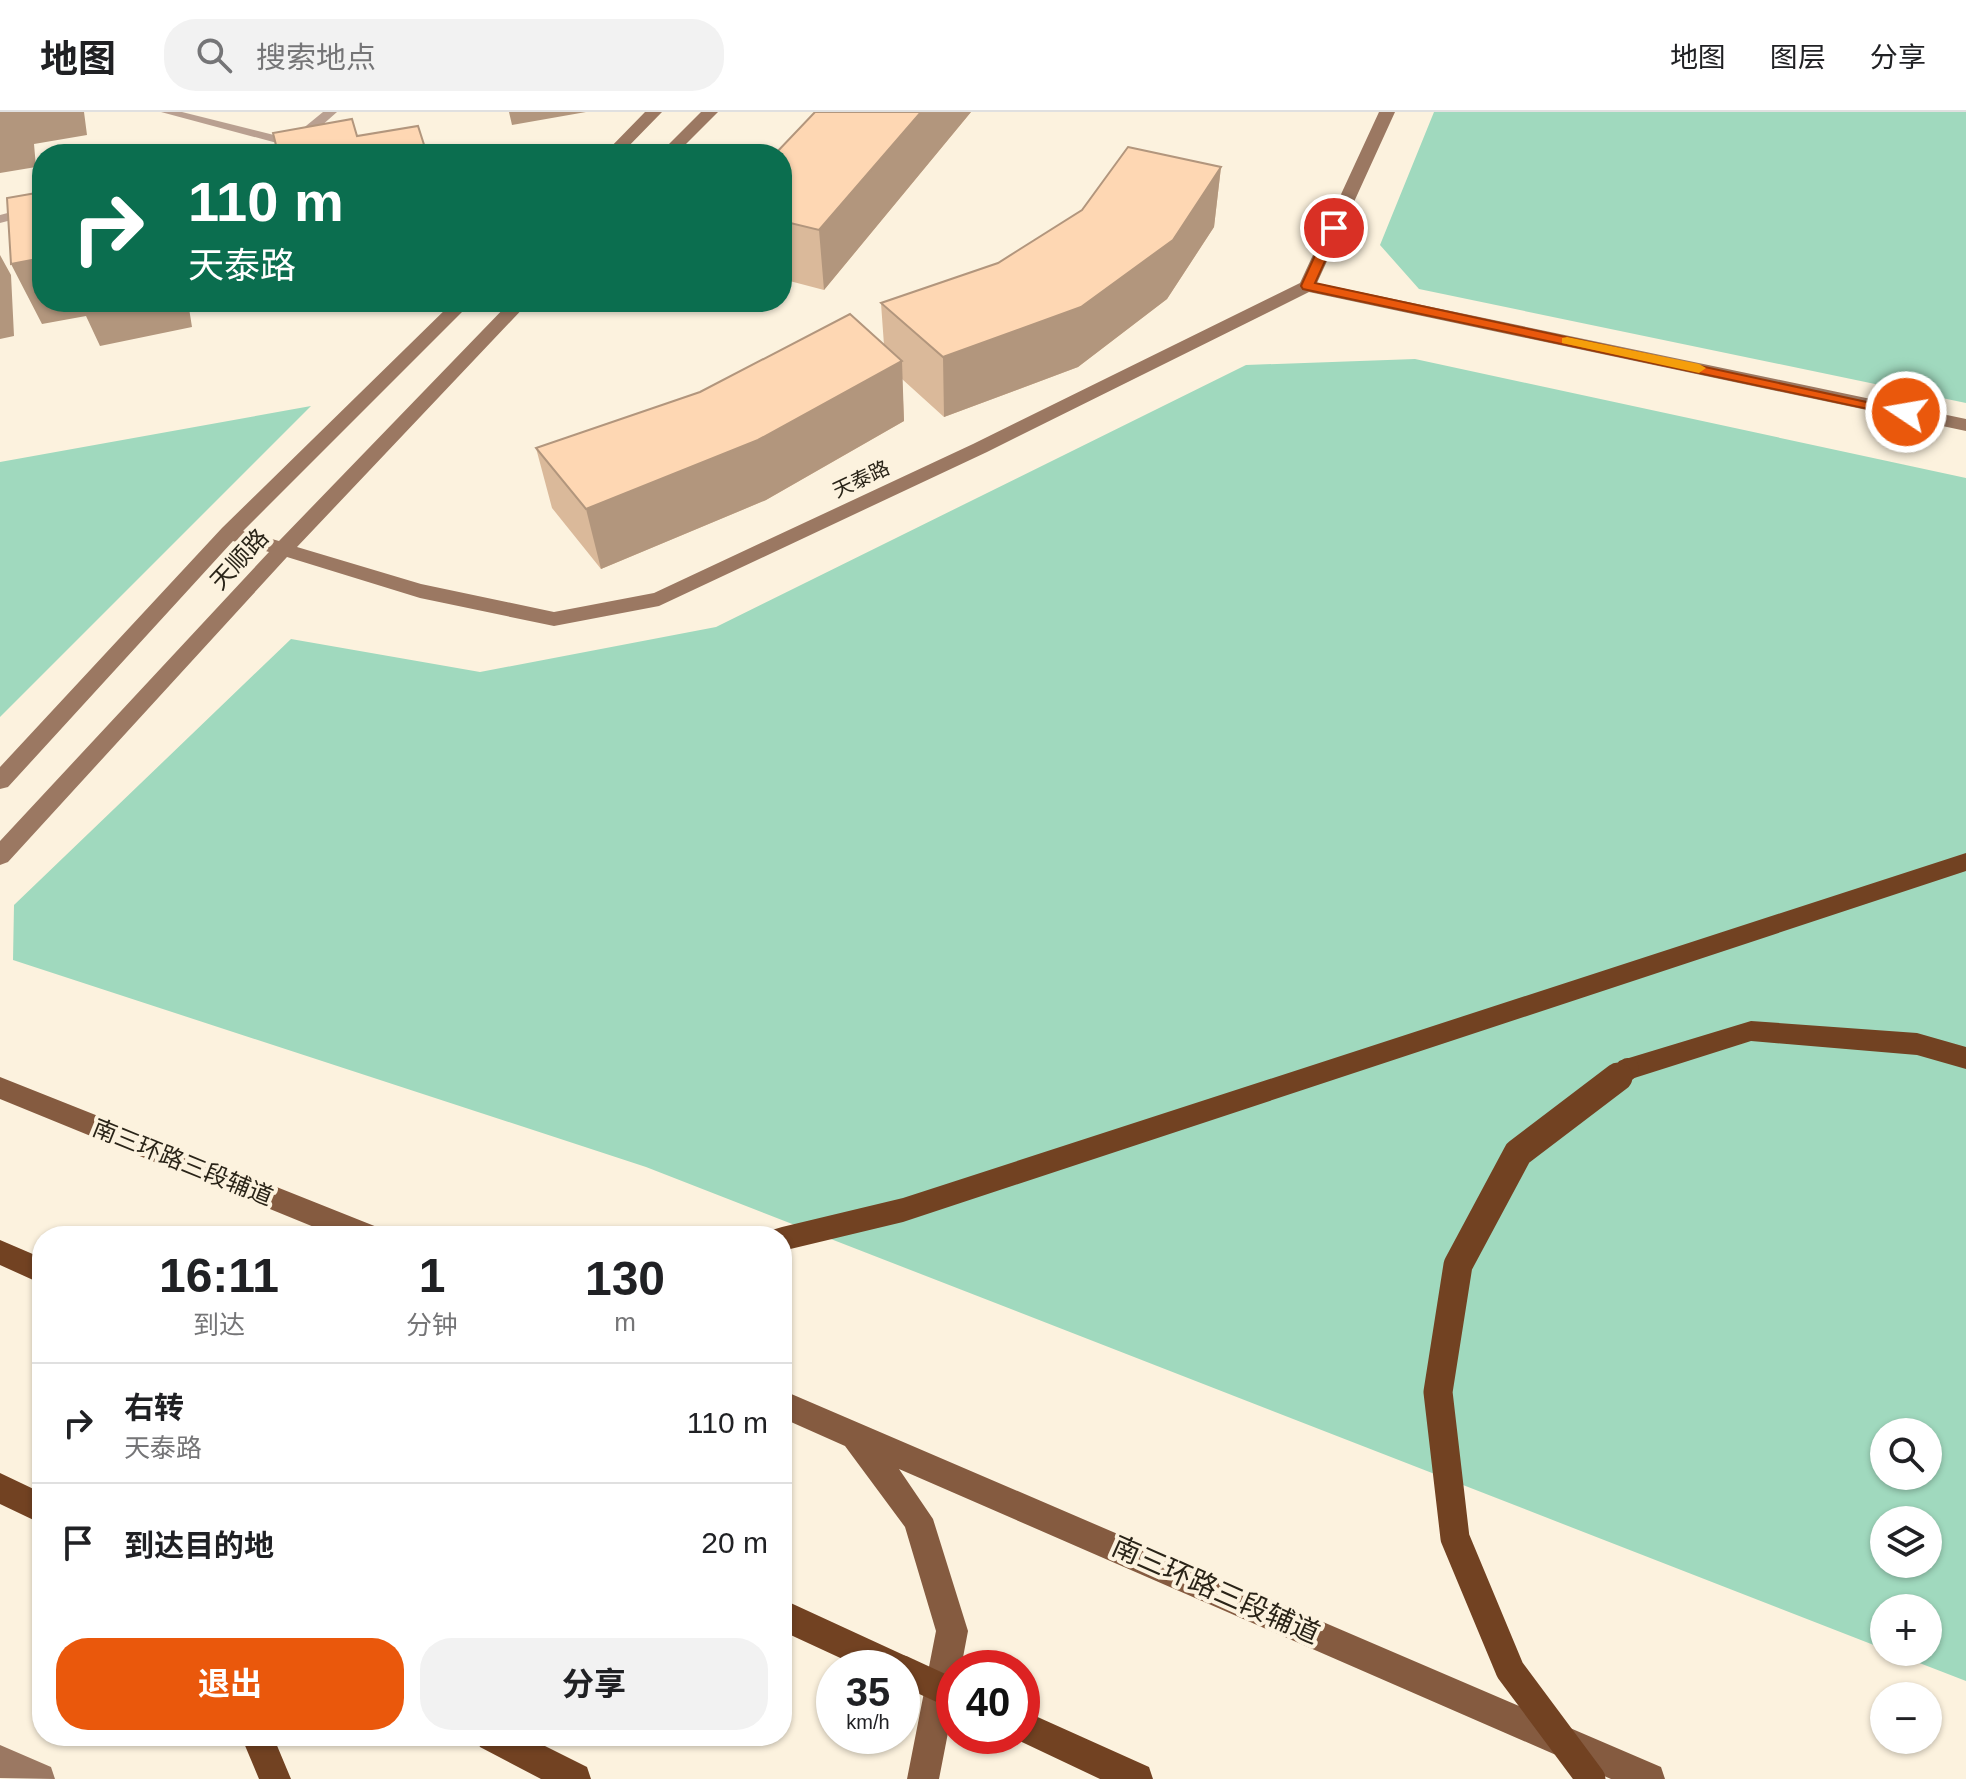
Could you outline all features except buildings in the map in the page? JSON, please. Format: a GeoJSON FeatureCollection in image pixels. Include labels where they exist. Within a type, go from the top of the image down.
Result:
{"type":"FeatureCollection","features":[{"type":"Feature","properties":{"kind":"highway"},"geometry":{"type":"LineString","coordinates":[[792,1237],[903,1210],[1966,862]]}},
{"type":"Feature","properties":{"kind":"highway"},"geometry":{"type":"LineString","coordinates":[[1591,1779],[1510,1670],[1455,1538],[1438,1392],[1458,1265],[1518,1153],[1628,1069],[1751,1031],[1917,1044],[1966,1058]]}},
{"type":"Feature","properties":{"kind":"highway"},"geometry":{"type":"LineString","coordinates":[[0,1252],[32,1266]]}},
{"type":"Feature","properties":{"kind":"highway"},"geometry":{"type":"LineString","coordinates":[[0,1488],[32,1504]]}},
{"type":"Feature","properties":{"kind":"highway"},"geometry":{"type":"LineString","coordinates":[[792,1620],[858,1650]]}},
{"type":"Feature","properties":{"kind":"highway"},"geometry":{"type":"LineString","coordinates":[[1040,1734],[1137,1779]]}},
{"type":"Feature","properties":{"kind":"highway"},"geometry":{"type":"LineString","coordinates":[[261,1746],[275,1779]]}},
{"type":"Feature","properties":{"kind":"highway"},"geometry":{"type":"LineString","coordinates":[[511,1746],[575,1779]]}},
{"type":"Feature","properties":{"kind":"main road","name":"南三环路三段辅道"},"geometry":{"type":"LineString","coordinates":[[0,1088],[342,1226]]}},
{"type":"Feature","properties":{"kind":"main road","name":"南三环路三段辅道"},"geometry":{"type":"LineString","coordinates":[[792,1408],[1649,1779]]}},
{"type":"Feature","properties":{"kind":"main road"},"geometry":{"type":"LineString","coordinates":[[853,1433],[918,1519],[952,1631],[923,1779]]}},
{"type":"Feature","properties":{"kind":"street"},"geometry":{"type":"LineString","coordinates":[[622,144],[654,112]]}},
{"type":"Feature","properties":{"kind":"street"},"geometry":{"type":"LineString","coordinates":[[677,144],[710,112]]}},
{"type":"Feature","properties":{"kind":"street"},"geometry":{"type":"LineString","coordinates":[[1387,112],[1307,286],[1966,425]]}},
{"type":"Feature","properties":{"kind":"street","name":"天泰路"},"geometry":{"type":"LineString","coordinates":[[229,533],[420,591],[554,619],[659,599],[980,448],[1307,286]]}},
{"type":"Feature","properties":{"kind":"street","name":"天顺路"},"geometry":{"type":"LineString","coordinates":[[0,781],[229,533],[453,312]]}},
{"type":"Feature","properties":{"kind":"street","name":"天顺路"},"geometry":{"type":"LineString","coordinates":[[0,856],[284,548],[510,312]]}},
{"type":"Feature","properties":{"kind":"street"},"geometry":{"type":"LineString","coordinates":[[0,1761],[39,1779]]}},
{"type":"Feature","properties":{"kind":"lane"},"geometry":{"type":"LineString","coordinates":[[167,112],[297,144]]}},
{"type":"Feature","properties":{"kind":"lane"},"geometry":{"type":"LineString","coordinates":[[289,144],[331,112]]}},
{"type":"Feature","properties":{"kind":"lane"},"geometry":{"type":"LineString","coordinates":[[0,219],[32,211]]}},
{"type":"Feature","properties":{"kind":"green space"},"geometry":{"type":"Polygon","coordinates":[[[1434,112],[1966,112],[1966,403],[1419,289],[1380,245],[1434,112]]]}},
{"type":"Feature","properties":{"kind":"green space"},"geometry":{"type":"Polygon","coordinates":[[[1415,359],[1966,478],[1966,1681],[1927,1666],[1942,1666],[1942,1594],[1870,1594],[1870,1644],[646,1167],[13,960],[14,905],[291,639],[480,672],[716,627],[1246,365],[1415,359]]]}},
{"type":"Feature","properties":{"kind":"green space"},"geometry":{"type":"Polygon","coordinates":[[[311,406],[0,717],[0,462],[311,406]]]}},
{"type":"Feature","properties":{"kind":"slow traffic"},"geometry":{"type":"LineString","coordinates":[[1567,341],[1699,368]]}},
{"type":"Feature","properties":{"kind":"route"},"geometry":{"type":"LineString","coordinates":[[1334,228],[1307,286],[1906,412]]}}]}
